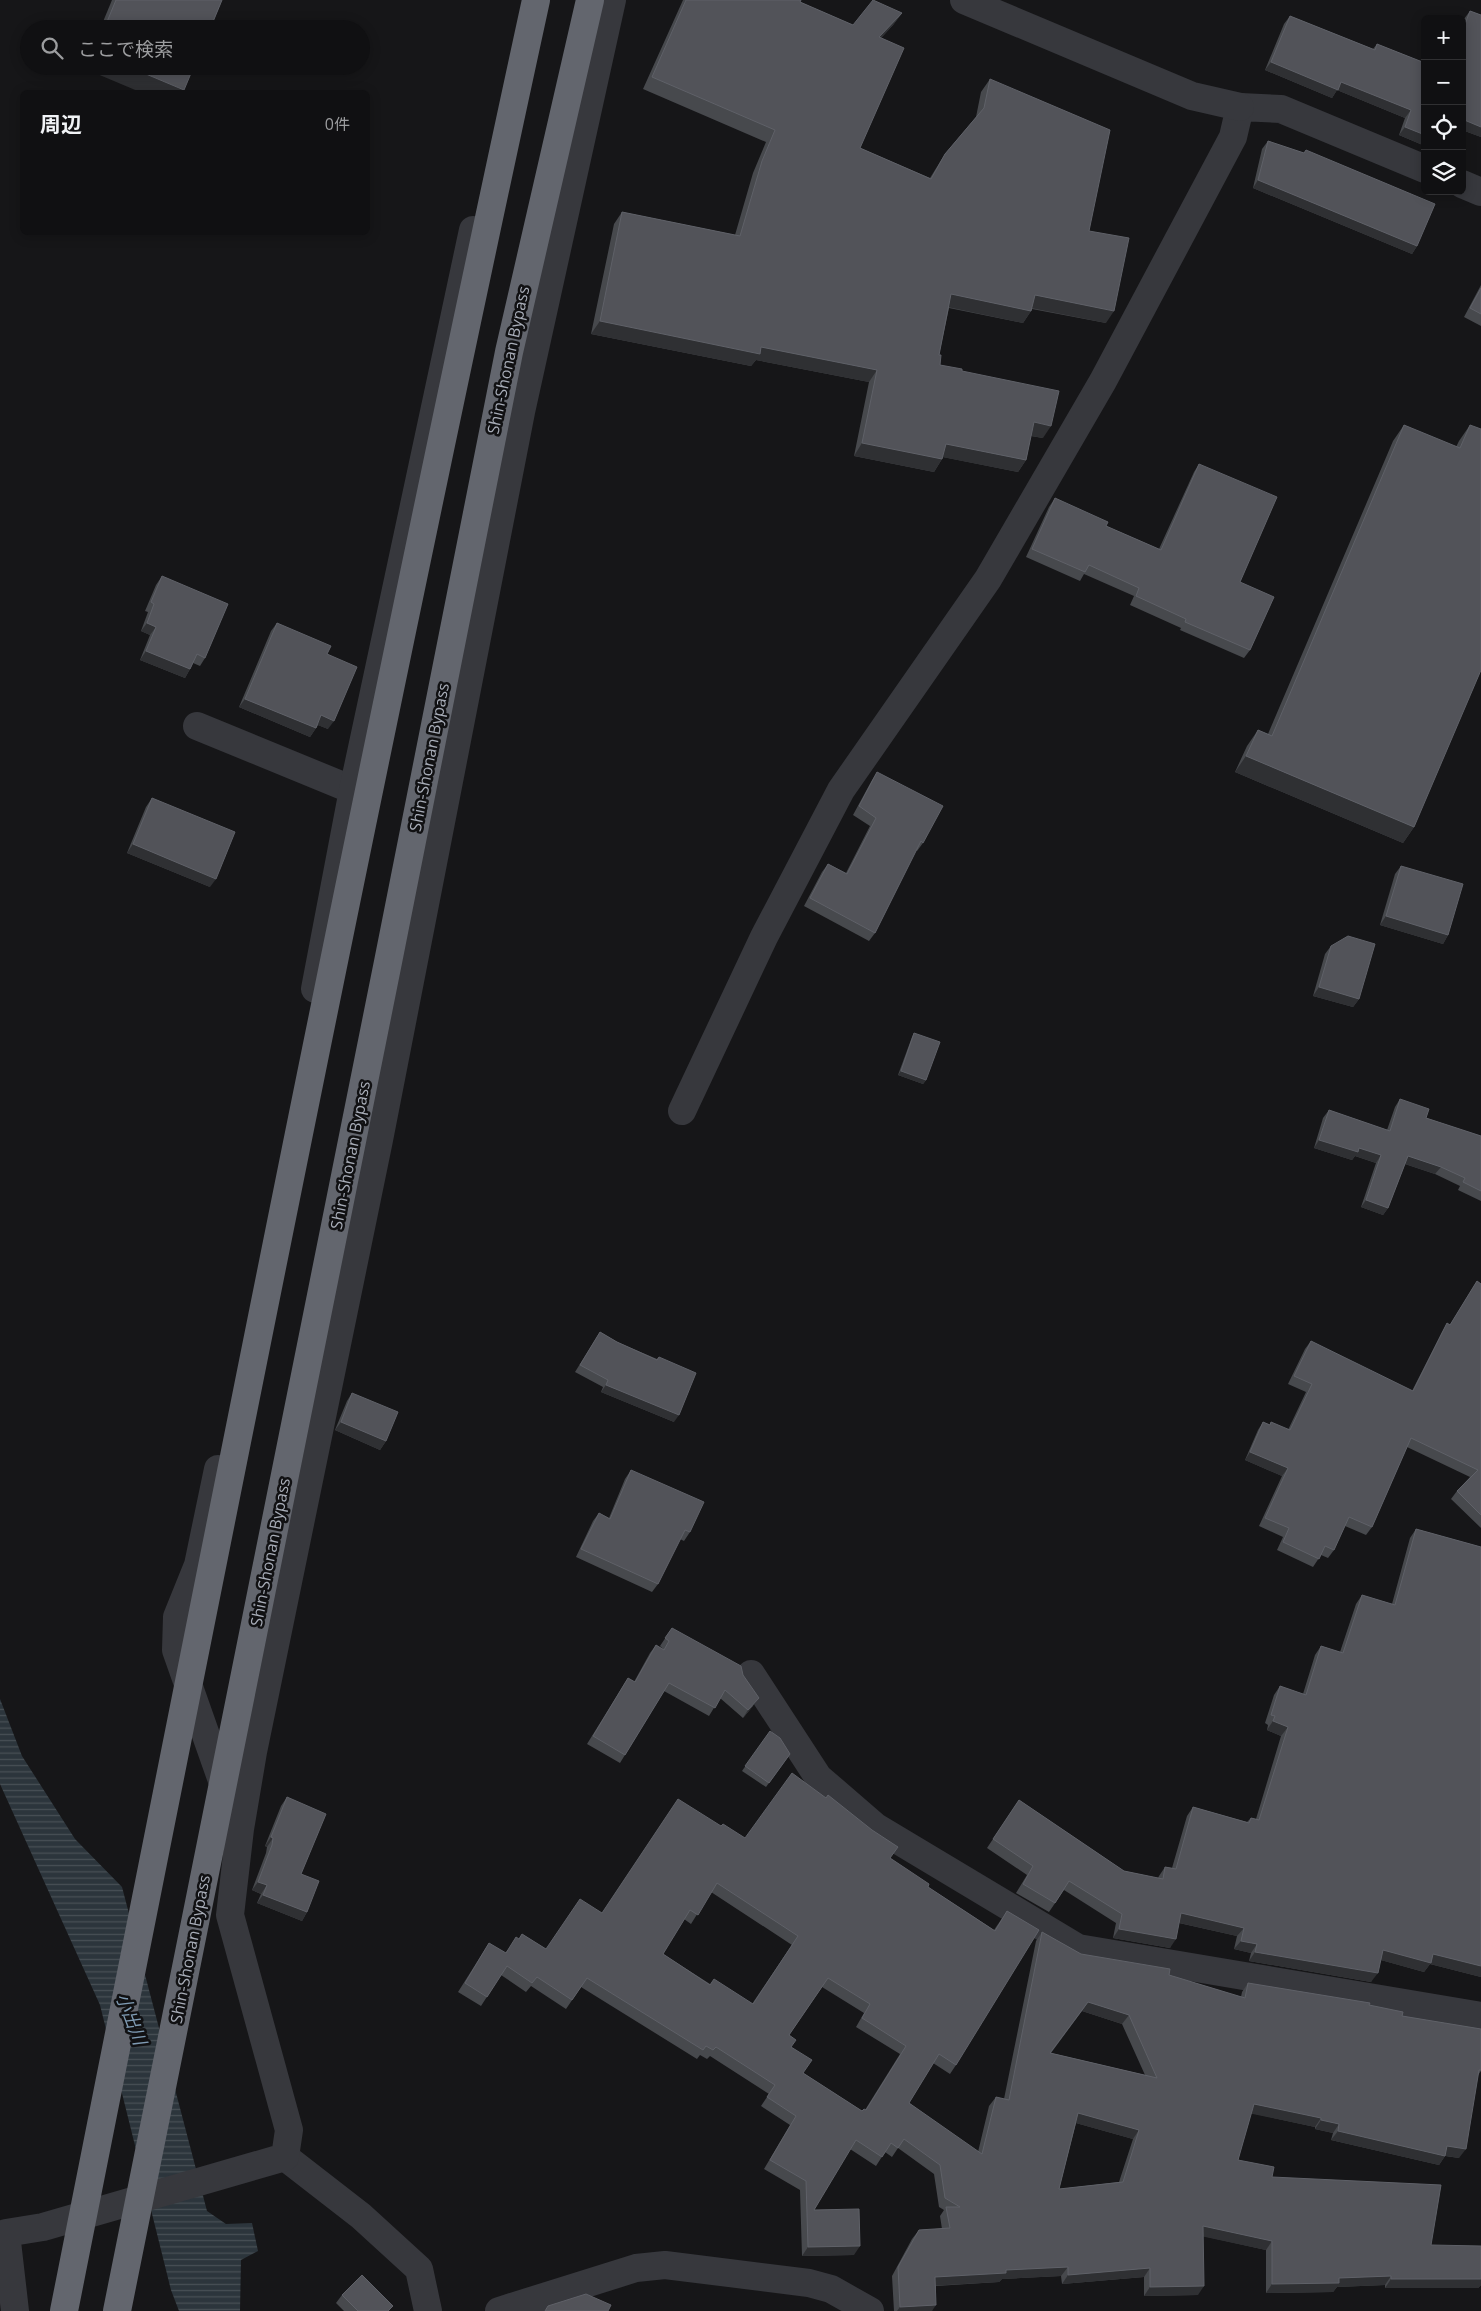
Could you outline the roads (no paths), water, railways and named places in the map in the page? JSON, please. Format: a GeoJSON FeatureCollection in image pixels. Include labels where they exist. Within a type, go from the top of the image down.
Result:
{"type":"FeatureCollection","features":[{"type":"Feature","properties":{"kind":"highway"},"geometry":{"type":"LineString","coordinates":[[64,2311],[192,1664],[456,370],[536,0]]}},
{"type":"Feature","properties":{"kind":"highway","name":"Shin-Shonan Bypass"},"geometry":{"type":"LineString","coordinates":[[117,2311],[388,962],[508,352],[590,0]]}},
{"type":"Feature","properties":{"kind":"street"},"geometry":{"type":"LineString","coordinates":[[240,1828],[176,1650],[177,1617],[198,1565],[254,1298],[353,790],[523,0]]}},
{"type":"Feature","properties":{"kind":"street"},"geometry":{"type":"LineString","coordinates":[[285,2157],[289,2130],[230,1915],[240,1828],[253,1752],[379,1140],[521,412],[612,0]]}},
{"type":"Feature","properties":{"kind":"street"},"geometry":{"type":"LineString","coordinates":[[964,0],[1192,96],[1240,107],[1281,109],[1421,166]]}},
{"type":"Feature","properties":{"kind":"street"},"geometry":{"type":"LineString","coordinates":[[682,1111],[764,937],[841,790],[988,579],[1103,381],[1233,136],[1240,107]]}},
{"type":"Feature","properties":{"kind":"street"},"geometry":{"type":"LineString","coordinates":[[1466,186],[1481,192]]}},
{"type":"Feature","properties":{"kind":"street"},"geometry":{"type":"LineString","coordinates":[[197,726],[353,790]]}},
{"type":"Feature","properties":{"kind":"street"},"geometry":{"type":"LineString","coordinates":[[752,1674],[818,1777],[876,1827],[1078,1948],[1481,2016]]}},
{"type":"Feature","properties":{"kind":"street"},"geometry":{"type":"LineString","coordinates":[[15,2311],[3,2223],[43,2227],[251,2169],[285,2157]]}},
{"type":"Feature","properties":{"kind":"street"},"geometry":{"type":"LineString","coordinates":[[285,2157],[362,2216],[419,2269],[428,2311]]}},
{"type":"Feature","properties":{"kind":"street"},"geometry":{"type":"LineString","coordinates":[[499,2311],[636,2268],[665,2265],[809,2283],[830,2288],[868,2311]]}},
{"type":"Feature","properties":{"kind":"water","name":"小出川"},"geometry":{"type":"Polygon","coordinates":[[[0,1699],[22,1756],[75,1839],[122,1887],[207,2211],[226,2224],[252,2223],[258,2251],[241,2260],[240,2311],[179,2311],[171,2290],[100,2005],[0,1784],[0,1699]]]}}]}
